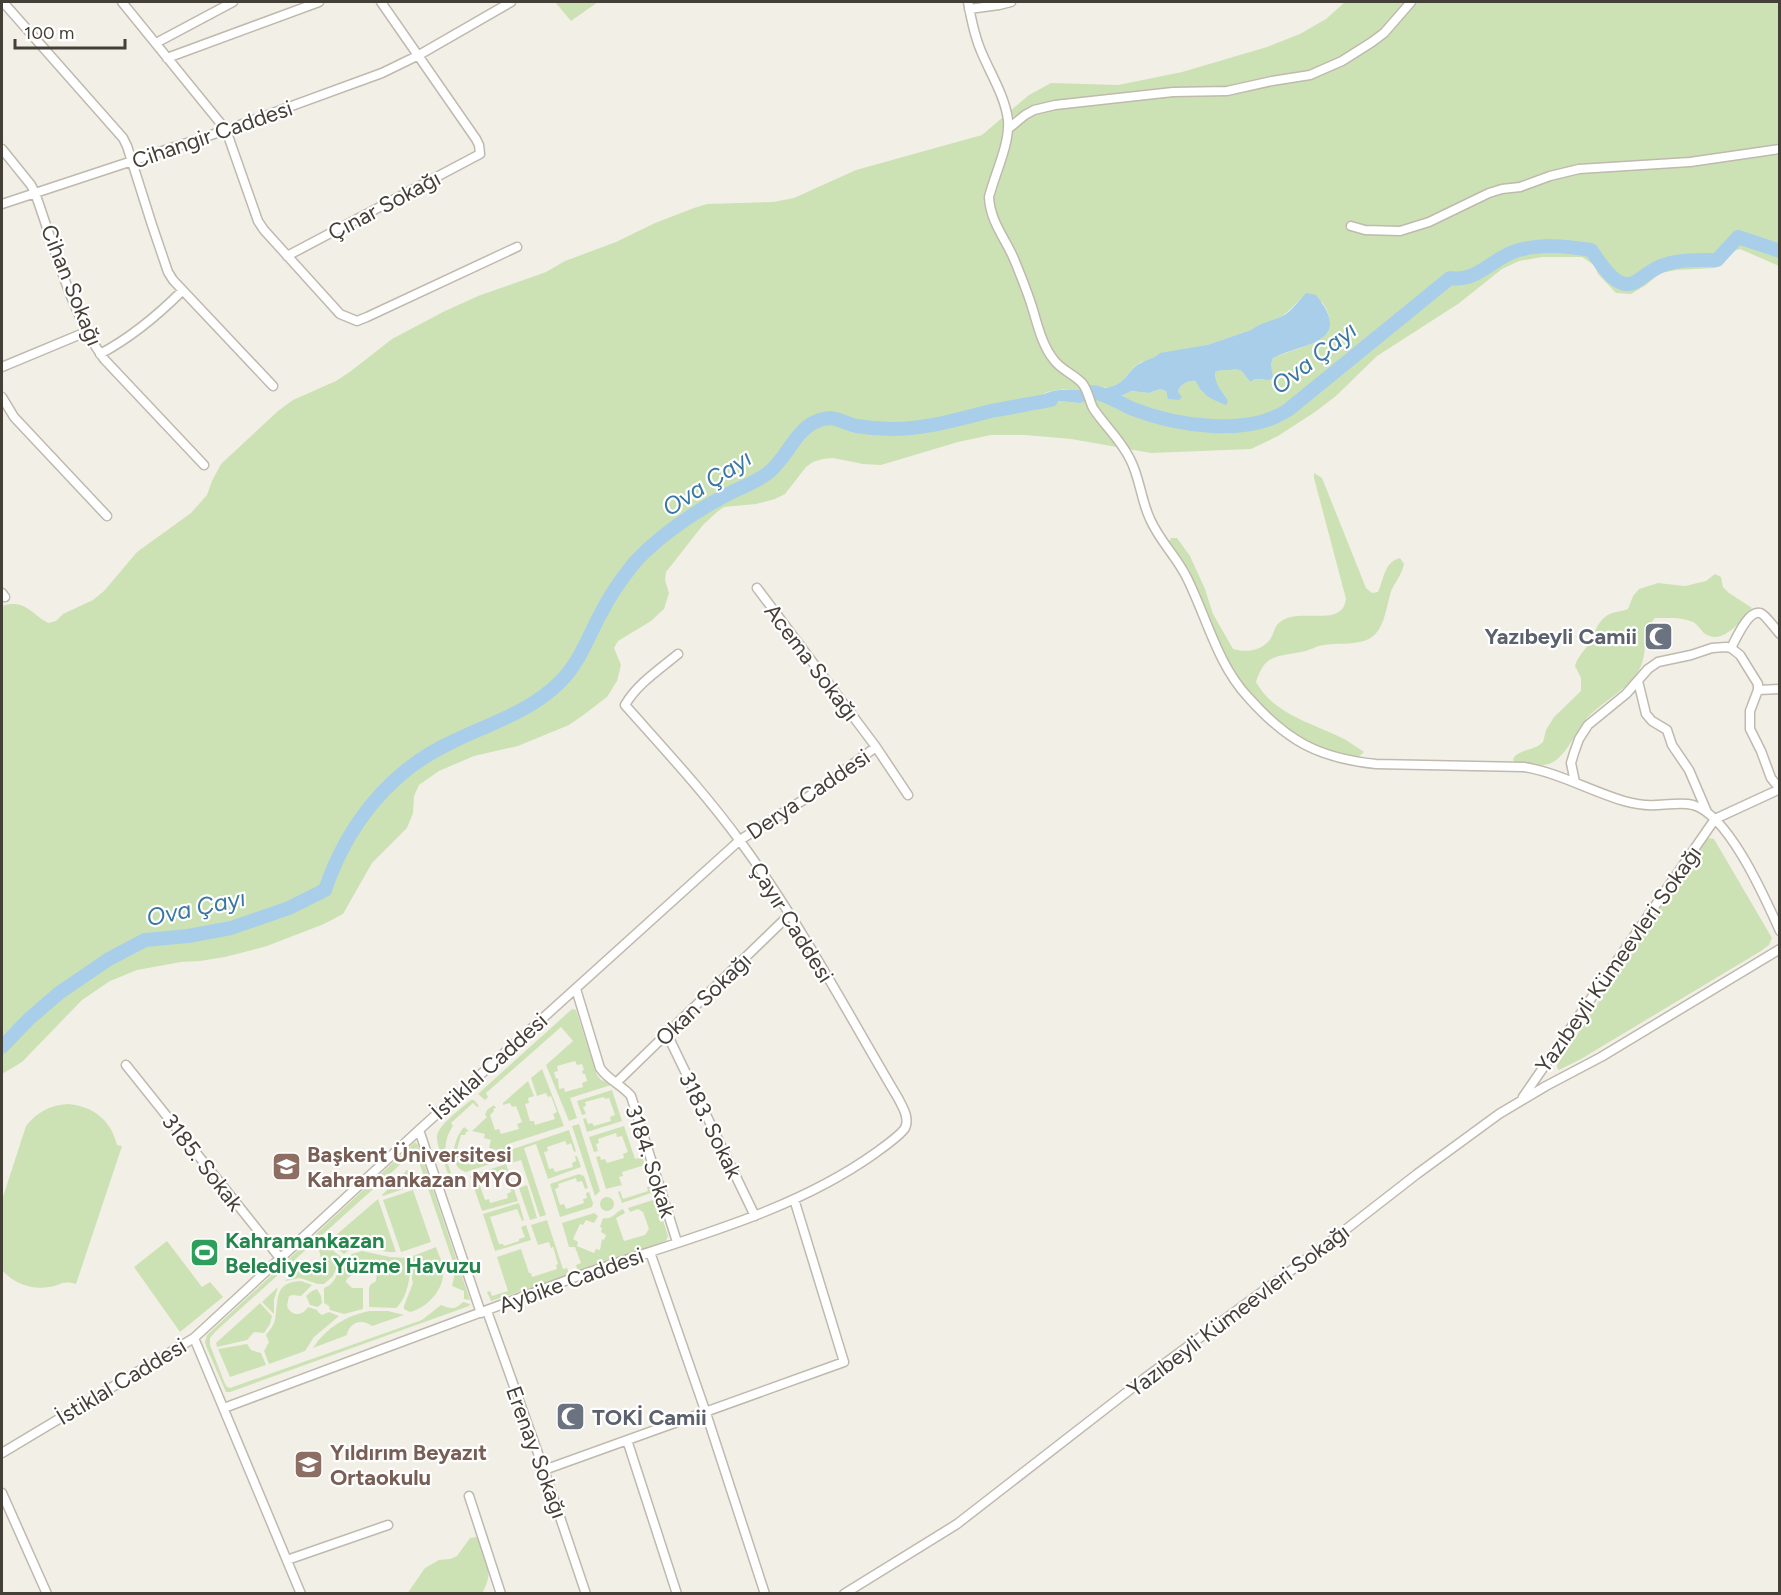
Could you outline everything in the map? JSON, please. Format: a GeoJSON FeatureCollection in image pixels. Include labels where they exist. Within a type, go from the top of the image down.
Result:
{"type":"FeatureCollection","features":[{"type":"Feature","properties":{"kind":"street"},"geometry":{"type":"LineString","coordinates":[[3,2],[116,129],[127,146],[168,272],[182,291],[273,386]]}},
{"type":"Feature","properties":{"kind":"street"},"geometry":{"type":"LineString","coordinates":[[122,2],[226,130],[258,221],[264,230],[340,314],[357,321],[517,247]]}},
{"type":"Feature","properties":{"kind":"street"},"geometry":{"type":"LineString","coordinates":[[156,44],[233,2]]}},
{"type":"Feature","properties":{"kind":"street"},"geometry":{"type":"LineString","coordinates":[[167,58],[319,2]]}},
{"type":"Feature","properties":{"kind":"street"},"geometry":{"type":"LineString","coordinates":[[381,2],[419,55]]}},
{"type":"Feature","properties":{"kind":"street","name":"Cihangir Caddesi"},"geometry":{"type":"LineString","coordinates":[[2,204],[226,130],[352,85],[419,55],[511,2]]}},
{"type":"Feature","properties":{"kind":"street"},"geometry":{"type":"LineString","coordinates":[[1008,129],[1003,103],[980,50],[968,5],[999,5],[1011,2]]}},
{"type":"Feature","properties":{"kind":"street"},"geometry":{"type":"LineString","coordinates":[[1008,129],[1034,110],[1055,105],[1173,92],[1227,91],[1310,75],[1342,61],[1384,33],[1411,2]]}},
{"type":"Feature","properties":{"kind":"street","name":"Çınar Sokağı"},"geometry":{"type":"LineString","coordinates":[[287,256],[480,154],[476,139],[419,55]]}},
{"type":"Feature","properties":{"kind":"street","name":"Yazıbeyli Kümeevleri Sokağı"},"geometry":{"type":"LineString","coordinates":[[1008,129],[1006,144],[989,197],[991,213],[1014,260],[1048,351],[1059,366],[1084,385],[1092,406],[1131,460],[1143,504],[1153,527],[1188,580],[1233,678],[1261,711],[1305,746],[1321,753],[1352,761],[1418,766],[1524,767],[1547,772],[1626,801],[1647,805],[1684,804],[1700,808],[1714,819],[1737,846],[1765,898],[1779,931]]}},
{"type":"Feature","properties":{"kind":"street","name":"Cihan Sokağı"},"geometry":{"type":"LineString","coordinates":[[2,149],[35,193],[86,332],[100,354],[204,465]]}},
{"type":"Feature","properties":{"kind":"street"},"geometry":{"type":"LineString","coordinates":[[1351,226],[1365,230],[1400,231],[1429,222],[1489,193],[1520,188],[1550,176],[1579,169],[1690,162],[1779,149]]}},
{"type":"Feature","properties":{"kind":"street"},"geometry":{"type":"LineString","coordinates":[[100,354],[141,329],[182,291]]}},
{"type":"Feature","properties":{"kind":"street"},"geometry":{"type":"LineString","coordinates":[[2,367],[86,332]]}},
{"type":"Feature","properties":{"kind":"street"},"geometry":{"type":"LineString","coordinates":[[2,398],[14,417],[107,516]]}},
{"type":"Feature","properties":{"kind":"street","name":"Acema Sokağı"},"geometry":{"type":"LineString","coordinates":[[757,588],[876,747],[908,795]]}},
{"type":"Feature","properties":{"kind":"street"},"geometry":{"type":"LineString","coordinates":[[1731,648],[1744,624],[1754,614],[1762,613],[1779,634]]}},
{"type":"Feature","properties":{"kind":"street"},"geometry":{"type":"LineString","coordinates":[[1575,783],[1571,763],[1579,739],[1588,725],[1626,694],[1648,669],[1658,662],[1719,646],[1731,648],[1740,655],[1758,684],[1750,711],[1750,729],[1771,778],[1779,789],[1714,819]]}},
{"type":"Feature","properties":{"kind":"street","name":"Çayır Caddesi"},"geometry":{"type":"LineString","coordinates":[[678,654],[630,695],[625,705],[716,809],[740,840],[789,915],[898,1098],[907,1121],[904,1129]]}},
{"type":"Feature","properties":{"kind":"street","name":"Yazıbeyli Kümeevleri Sokağı"},"geometry":{"type":"LineString","coordinates":[[1638,681],[1646,714],[1652,721],[1667,730],[1672,744],[1689,770],[1707,812]]}},
{"type":"Feature","properties":{"kind":"street"},"geometry":{"type":"LineString","coordinates":[[1758,690],[1779,689]]}},
{"type":"Feature","properties":{"kind":"street","name":"Derya Caddesi"},"geometry":{"type":"LineString","coordinates":[[740,840],[808,797],[876,747]]}},
{"type":"Feature","properties":{"kind":"street","name":"Yazıbeyli Kümeevleri Sokağı"},"geometry":{"type":"LineString","coordinates":[[1521,1100],[1714,819]]}},
{"type":"Feature","properties":{"kind":"street","name":"İstiklal Caddesi"},"geometry":{"type":"LineString","coordinates":[[2,1453],[194,1338],[419,1130],[740,840]]}},
{"type":"Feature","properties":{"kind":"street","name":"Okan Sokağı"},"geometry":{"type":"LineString","coordinates":[[617,1082],[789,915]]}},
{"type":"Feature","properties":{"kind":"street","name":"Yazıbeyli Kümeevleri Sokağı"},"geometry":{"type":"LineString","coordinates":[[844,1593],[957,1524],[1145,1378],[1327,1245],[1477,1130],[1521,1100],[1601,1057],[1779,949]]}},
{"type":"Feature","properties":{"kind":"street","name":"3184. Sokak"},"geometry":{"type":"LineString","coordinates":[[576,989],[600,1068],[631,1096],[677,1242]]}},
{"type":"Feature","properties":{"kind":"street","name":"3183. Sokak"},"geometry":{"type":"LineString","coordinates":[[667,1034],[754,1216]]}},
{"type":"Feature","properties":{"kind":"street","name":"3185. Sokak"},"geometry":{"type":"LineString","coordinates":[[126,1065],[280,1258]]}},
{"type":"Feature","properties":{"kind":"street","name":"Aybike Caddesi"},"geometry":{"type":"LineString","coordinates":[[224,1408],[754,1216],[794,1199],[860,1164],[904,1129]]}},
{"type":"Feature","properties":{"kind":"street","name":"Erenay Sokağı"},"geometry":{"type":"LineString","coordinates":[[419,1130],[544,1470],[586,1593]]}},
{"type":"Feature","properties":{"kind":"street"},"geometry":{"type":"LineString","coordinates":[[544,1470],[844,1362],[794,1199]]}},
{"type":"Feature","properties":{"kind":"street"},"geometry":{"type":"LineString","coordinates":[[650,1252],[765,1593]]}},
{"type":"Feature","properties":{"kind":"street"},"geometry":{"type":"LineString","coordinates":[[194,1338],[301,1593]]}},
{"type":"Feature","properties":{"kind":"street"},"geometry":{"type":"LineString","coordinates":[[627,1440],[677,1593]]}},
{"type":"Feature","properties":{"kind":"street"},"geometry":{"type":"LineString","coordinates":[[2,1493],[47,1593]]}},
{"type":"Feature","properties":{"kind":"street"},"geometry":{"type":"LineString","coordinates":[[469,1496],[501,1593]]}},
{"type":"Feature","properties":{"kind":"street"},"geometry":{"type":"LineString","coordinates":[[287,1560],[388,1525]]}},
{"type":"Feature","properties":{"kind":"green space"},"geometry":{"type":"Polygon","coordinates":[[[555,2],[598,2],[571,21],[555,2]]]}},
{"type":"Feature","properties":{"kind":"green space"},"geometry":{"type":"Polygon","coordinates":[[[1345,2],[1779,2],[1779,266],[1740,249],[1730,252],[1724,263],[1715,268],[1660,273],[1631,294],[1616,293],[1598,274],[1594,265],[1582,257],[1542,257],[1519,261],[1502,269],[1458,304],[1377,356],[1336,396],[1315,412],[1278,436],[1251,449],[1151,453],[1071,439],[991,435],[958,442],[881,465],[833,458],[813,462],[806,467],[785,494],[756,504],[724,507],[703,525],[666,572],[665,580],[669,593],[664,609],[651,621],[618,641],[614,648],[621,665],[617,681],[607,697],[569,725],[518,746],[474,756],[439,771],[419,785],[414,796],[413,813],[407,828],[372,863],[343,914],[324,924],[267,946],[225,957],[137,970],[110,981],[82,1000],[22,1062],[2,1074],[2,606],[16,604],[22,606],[48,623],[56,621],[63,614],[93,600],[104,591],[137,552],[191,513],[207,495],[221,464],[278,411],[293,400],[336,381],[392,339],[478,296],[546,272],[565,261],[616,242],[655,223],[694,208],[707,204],[773,202],[794,198],[856,170],[982,135],[1029,95],[1051,83],[1118,85],[1182,72],[1267,47],[1300,34],[1326,19],[1345,2]],[[1301,298],[1283,316],[1269,323],[1207,345],[1141,362],[1123,381],[1111,387],[1047,392],[1036,399],[1035,409],[1058,401],[1080,403],[1123,395],[1130,391],[1149,393],[1160,389],[1166,391],[1167,395],[1178,392],[1185,383],[1196,380],[1202,392],[1214,400],[1225,395],[1216,385],[1215,372],[1237,370],[1242,372],[1250,382],[1255,379],[1264,380],[1272,373],[1273,358],[1306,346],[1325,335],[1330,326],[1329,316],[1322,302],[1301,298]]]}},
{"type":"Feature","properties":{"kind":"green space"},"geometry":{"type":"Polygon","coordinates":[[[1314,473],[1322,478],[1366,588],[1372,593],[1378,592],[1385,572],[1395,560],[1400,558],[1404,564],[1403,568],[1392,589],[1382,623],[1375,635],[1363,641],[1319,646],[1303,652],[1272,658],[1263,666],[1256,682],[1272,702],[1282,710],[1343,739],[1364,752],[1357,758],[1326,751],[1303,741],[1278,723],[1256,702],[1229,665],[1169,542],[1171,538],[1177,538],[1190,556],[1213,614],[1233,649],[1249,651],[1264,646],[1277,625],[1292,617],[1337,613],[1343,607],[1346,599],[1314,473]]]}},
{"type":"Feature","properties":{"kind":"green space"},"geometry":{"type":"Polygon","coordinates":[[[1715,574],[1721,577],[1723,587],[1729,593],[1752,608],[1738,624],[1727,633],[1714,637],[1705,634],[1689,620],[1655,618],[1646,636],[1643,660],[1637,674],[1587,718],[1560,757],[1549,764],[1541,765],[1516,763],[1513,760],[1518,754],[1543,742],[1546,730],[1554,717],[1581,691],[1581,678],[1575,666],[1599,623],[1605,617],[1628,609],[1633,596],[1639,589],[1658,583],[1685,586],[1706,581],[1715,574]]]}},
{"type":"Feature","properties":{"kind":"green space"},"geometry":{"type":"Polygon","coordinates":[[[1706,839],[1714,839],[1772,938],[1769,945],[1581,1059],[1559,1070],[1557,1065],[1706,839]]]}},
{"type":"Feature","properties":{"kind":"green space"},"geometry":{"type":"Polygon","coordinates":[[[572,1009],[576,1010],[597,1075],[611,1085],[570,1098],[577,1118],[569,1121],[546,1065],[573,1041],[561,1027],[486,1093],[488,1097],[485,1100],[478,1094],[572,1009]],[[575,1061],[557,1066],[558,1071],[554,1072],[556,1079],[558,1078],[559,1089],[564,1088],[565,1092],[583,1087],[582,1083],[587,1081],[582,1071],[584,1070],[582,1064],[577,1065],[575,1061]]]}},
{"type":"Feature","properties":{"kind":"green space"},"geometry":{"type":"Polygon","coordinates":[[[542,1069],[564,1126],[508,1144],[504,1152],[489,1148],[491,1140],[484,1138],[485,1134],[472,1131],[487,1117],[485,1115],[487,1110],[494,1105],[496,1108],[490,1115],[495,1130],[499,1129],[501,1134],[519,1129],[517,1124],[522,1122],[516,1106],[512,1107],[510,1103],[503,1105],[503,1103],[528,1081],[534,1096],[528,1098],[529,1103],[525,1104],[530,1121],[534,1121],[535,1125],[555,1119],[553,1114],[557,1112],[551,1096],[548,1097],[546,1093],[537,1096],[531,1078],[542,1069]]]}},
{"type":"Feature","properties":{"kind":"green space"},"geometry":{"type":"Polygon","coordinates":[[[612,1090],[622,1121],[587,1132],[583,1119],[586,1118],[588,1124],[592,1123],[594,1126],[611,1121],[610,1117],[615,1115],[609,1098],[604,1097],[585,1102],[586,1106],[583,1107],[586,1114],[582,1115],[577,1101],[612,1090]]]}},
{"type":"Feature","properties":{"kind":"green space"},"geometry":{"type":"Polygon","coordinates":[[[471,1100],[479,1106],[473,1103],[451,1123],[453,1126],[446,1143],[446,1155],[451,1173],[448,1174],[437,1136],[446,1121],[471,1100]]]}},
{"type":"Feature","properties":{"kind":"green space"},"geometry":{"type":"Polygon","coordinates":[[[68,1104],[93,1111],[100,1116],[110,1128],[117,1145],[122,1146],[76,1284],[64,1283],[42,1288],[29,1286],[11,1279],[2,1270],[2,1200],[26,1126],[44,1110],[68,1104]]]}},
{"type":"Feature","properties":{"kind":"green space"},"geometry":{"type":"Polygon","coordinates":[[[579,1124],[600,1191],[595,1196],[572,1126],[579,1124]]]}},
{"type":"Feature","properties":{"kind":"green space"},"geometry":{"type":"Polygon","coordinates":[[[624,1126],[635,1159],[642,1157],[645,1165],[622,1172],[623,1176],[619,1177],[622,1185],[606,1189],[596,1157],[600,1156],[601,1160],[605,1159],[607,1163],[624,1158],[623,1154],[628,1152],[622,1136],[617,1137],[616,1133],[598,1139],[599,1143],[596,1144],[598,1151],[594,1152],[589,1137],[624,1126]]]}},
{"type":"Feature","properties":{"kind":"green space"},"geometry":{"type":"Polygon","coordinates":[[[464,1127],[469,1131],[461,1135],[457,1150],[462,1152],[461,1157],[478,1161],[479,1157],[484,1158],[486,1153],[501,1157],[502,1160],[466,1172],[460,1169],[454,1158],[454,1151],[457,1138],[464,1127]]]}},
{"type":"Feature","properties":{"kind":"green space"},"geometry":{"type":"Polygon","coordinates":[[[569,1130],[576,1151],[574,1152],[571,1143],[567,1145],[565,1141],[547,1147],[548,1151],[544,1152],[549,1169],[553,1168],[555,1172],[573,1167],[572,1163],[576,1161],[575,1156],[581,1167],[548,1179],[536,1144],[524,1148],[546,1215],[540,1217],[521,1160],[511,1163],[509,1156],[513,1149],[569,1130]]]}},
{"type":"Feature","properties":{"kind":"green space"},"geometry":{"type":"Polygon","coordinates":[[[415,1142],[418,1145],[470,1300],[464,1299],[464,1291],[452,1286],[454,1265],[418,1159],[413,1153],[216,1331],[210,1338],[210,1345],[225,1384],[230,1388],[422,1320],[441,1305],[453,1308],[463,1302],[470,1304],[469,1306],[226,1392],[206,1346],[207,1335],[415,1142]]]}},
{"type":"Feature","properties":{"kind":"green space"},"geometry":{"type":"Polygon","coordinates":[[[506,1164],[512,1181],[509,1181],[506,1173],[501,1174],[500,1171],[482,1177],[483,1181],[479,1183],[485,1200],[489,1199],[490,1203],[508,1198],[507,1194],[511,1192],[510,1187],[513,1186],[518,1201],[482,1211],[470,1176],[506,1164]]]}},
{"type":"Feature","properties":{"kind":"green space"},"geometry":{"type":"Polygon","coordinates":[[[407,1170],[411,1171],[415,1185],[383,1196],[382,1195],[407,1170]]]}},
{"type":"Feature","properties":{"kind":"green space"},"geometry":{"type":"Polygon","coordinates":[[[579,1174],[584,1176],[588,1188],[585,1189],[582,1181],[577,1182],[576,1178],[558,1184],[559,1187],[555,1189],[560,1205],[564,1204],[566,1209],[584,1203],[583,1199],[587,1198],[586,1193],[589,1192],[592,1207],[560,1217],[550,1184],[579,1174]]]}},
{"type":"Feature","properties":{"kind":"green space"},"geometry":{"type":"Polygon","coordinates":[[[527,1185],[537,1218],[530,1220],[519,1188],[527,1185]]]}},
{"type":"Feature","properties":{"kind":"green space"},"geometry":{"type":"Polygon","coordinates":[[[652,1186],[654,1192],[622,1203],[618,1192],[620,1191],[623,1199],[648,1191],[647,1187],[652,1186]]]}},
{"type":"Feature","properties":{"kind":"green space"},"geometry":{"type":"Polygon","coordinates":[[[413,1190],[431,1242],[401,1252],[383,1200],[413,1190]]]}},
{"type":"Feature","properties":{"kind":"green space"},"geometry":{"type":"Polygon","coordinates":[[[604,1197],[610,1197],[614,1204],[610,1211],[604,1211],[600,1207],[600,1201],[604,1197]]]}},
{"type":"Feature","properties":{"kind":"green space"},"geometry":{"type":"Polygon","coordinates":[[[378,1199],[396,1252],[358,1246],[344,1254],[329,1241],[378,1199]]]}},
{"type":"Feature","properties":{"kind":"green space"},"geometry":{"type":"Polygon","coordinates":[[[653,1200],[657,1201],[668,1236],[666,1241],[578,1272],[576,1265],[581,1263],[575,1247],[569,1247],[562,1223],[594,1213],[598,1216],[594,1223],[586,1220],[583,1225],[580,1224],[573,1239],[578,1242],[577,1246],[594,1253],[596,1249],[600,1250],[602,1239],[604,1240],[606,1235],[601,1232],[600,1227],[603,1218],[612,1217],[620,1210],[623,1209],[625,1213],[616,1218],[624,1241],[645,1235],[649,1229],[643,1212],[638,1209],[630,1212],[628,1208],[653,1200]]]}},
{"type":"Feature","properties":{"kind":"green space"},"geometry":{"type":"Polygon","coordinates":[[[519,1203],[524,1220],[522,1221],[517,1209],[490,1217],[499,1244],[504,1246],[525,1237],[521,1227],[526,1225],[531,1240],[495,1251],[483,1214],[519,1203]]]}},
{"type":"Feature","properties":{"kind":"green space"},"geometry":{"type":"Polygon","coordinates":[[[547,1220],[563,1269],[567,1268],[570,1275],[491,1301],[487,1292],[490,1291],[492,1296],[508,1291],[497,1257],[521,1249],[532,1277],[557,1269],[558,1264],[553,1247],[551,1248],[549,1242],[538,1245],[531,1225],[547,1220]]]}},
{"type":"Feature","properties":{"kind":"green space"},"geometry":{"type":"Polygon","coordinates":[[[167,1241],[202,1287],[210,1282],[223,1297],[180,1332],[134,1267],[167,1241]]]}},
{"type":"Feature","properties":{"kind":"green space"},"geometry":{"type":"Polygon","coordinates":[[[325,1244],[341,1257],[333,1276],[324,1284],[300,1278],[285,1281],[298,1269],[306,1272],[316,1268],[321,1259],[319,1250],[325,1244]]]}},
{"type":"Feature","properties":{"kind":"green space"},"geometry":{"type":"Polygon","coordinates":[[[436,1247],[443,1267],[441,1284],[434,1297],[423,1306],[410,1312],[404,1309],[404,1306],[413,1283],[413,1256],[436,1247]]]}},
{"type":"Feature","properties":{"kind":"green space"},"geometry":{"type":"Polygon","coordinates":[[[362,1251],[390,1257],[409,1258],[408,1284],[404,1298],[396,1308],[369,1307],[369,1289],[370,1285],[376,1281],[377,1273],[359,1267],[348,1258],[362,1251]]]}},
{"type":"Feature","properties":{"kind":"green space"},"geometry":{"type":"Polygon","coordinates":[[[344,1261],[354,1270],[346,1282],[352,1288],[363,1288],[363,1309],[344,1314],[330,1310],[329,1306],[324,1303],[324,1288],[332,1283],[344,1261]]]}},
{"type":"Feature","properties":{"kind":"green space"},"geometry":{"type":"Polygon","coordinates":[[[301,1281],[312,1285],[301,1296],[289,1296],[287,1306],[291,1312],[300,1314],[308,1307],[317,1310],[322,1315],[329,1312],[339,1316],[314,1337],[305,1351],[269,1364],[264,1351],[269,1342],[266,1335],[274,1321],[279,1293],[286,1285],[301,1281]]]}},
{"type":"Feature","properties":{"kind":"green space"},"geometry":{"type":"Polygon","coordinates":[[[278,1287],[274,1300],[274,1314],[262,1302],[278,1287]]]}},
{"type":"Feature","properties":{"kind":"green space"},"geometry":{"type":"Polygon","coordinates":[[[317,1289],[322,1303],[318,1307],[310,1305],[306,1296],[317,1289]]]}},
{"type":"Feature","properties":{"kind":"green space"},"geometry":{"type":"Polygon","coordinates":[[[260,1303],[272,1316],[264,1333],[254,1332],[247,1340],[217,1347],[216,1343],[260,1303]]]}},
{"type":"Feature","properties":{"kind":"green space"},"geometry":{"type":"Polygon","coordinates":[[[369,1311],[388,1311],[404,1315],[372,1326],[364,1322],[353,1324],[347,1335],[313,1348],[324,1334],[337,1324],[369,1311]]]}},
{"type":"Feature","properties":{"kind":"green space"},"geometry":{"type":"Polygon","coordinates":[[[247,1344],[251,1350],[261,1353],[266,1365],[230,1377],[218,1349],[247,1344]]]}},
{"type":"Feature","properties":{"kind":"green space"},"geometry":{"type":"Polygon","coordinates":[[[476,1537],[480,1540],[488,1567],[488,1580],[482,1593],[407,1594],[425,1568],[439,1560],[457,1556],[470,1538],[476,1537]]]}},
{"type":"Feature","properties":{"kind":"water"},"geometry":{"type":"Polygon","coordinates":[[[1306,293],[1316,295],[1327,311],[1330,323],[1328,332],[1311,344],[1273,358],[1271,364],[1273,378],[1268,380],[1255,379],[1250,382],[1242,372],[1237,370],[1215,372],[1218,386],[1228,402],[1226,405],[1208,396],[1196,381],[1193,381],[1181,387],[1178,392],[1182,397],[1179,400],[1168,399],[1166,391],[1160,389],[1149,393],[1131,391],[1123,395],[1080,403],[1058,401],[1045,407],[1033,408],[1036,401],[1046,393],[1110,387],[1124,379],[1139,364],[1160,353],[1207,345],[1251,330],[1286,314],[1306,293]]]}},
{"type":"Feature","properties":{"kind":"waterway","name":"Ova Çayı"},"geometry":{"type":"LineString","coordinates":[[1090,392],[1106,396],[1133,409],[1170,420],[1212,426],[1253,424],[1288,410],[1450,278],[1468,277],[1522,249],[1542,246],[1591,250],[1610,275],[1616,280],[1630,284],[1657,268],[1675,262],[1717,260],[1738,237],[1780,251]]}},
{"type":"Feature","properties":{"kind":"waterway","name":"Ova Çayı"},"geometry":{"type":"LineString","coordinates":[[2,1047],[59,993],[109,959],[145,940],[188,936],[231,928],[289,908],[325,890],[345,843],[374,802],[391,784],[431,753],[523,709],[560,682],[583,649],[608,600],[635,562],[689,517],[768,473],[808,426],[821,419],[832,418],[870,428],[918,427],[1051,400]]}},
{"type":"Feature","properties":{"kind":"place","name":"Yazıbeyli Camii"},"geometry":{"type":"Point","coordinates":[1658,636]}},
{"type":"Feature","properties":{"kind":"place","name":"Başkent Üniversitesi Kahramankazan MYO"},"geometry":{"type":"Point","coordinates":[286,1167]}},
{"type":"Feature","properties":{"kind":"place","name":"Kahramankazan Belediyesi Yüzme Havuzu"},"geometry":{"type":"Point","coordinates":[204,1253]}},
{"type":"Feature","properties":{"kind":"place","name":"TOKİ Camii"},"geometry":{"type":"Point","coordinates":[571,1417]}},
{"type":"Feature","properties":{"kind":"place","name":"Yıldırım Beyazıt Ortaokulu"},"geometry":{"type":"Point","coordinates":[309,1465]}}]}
